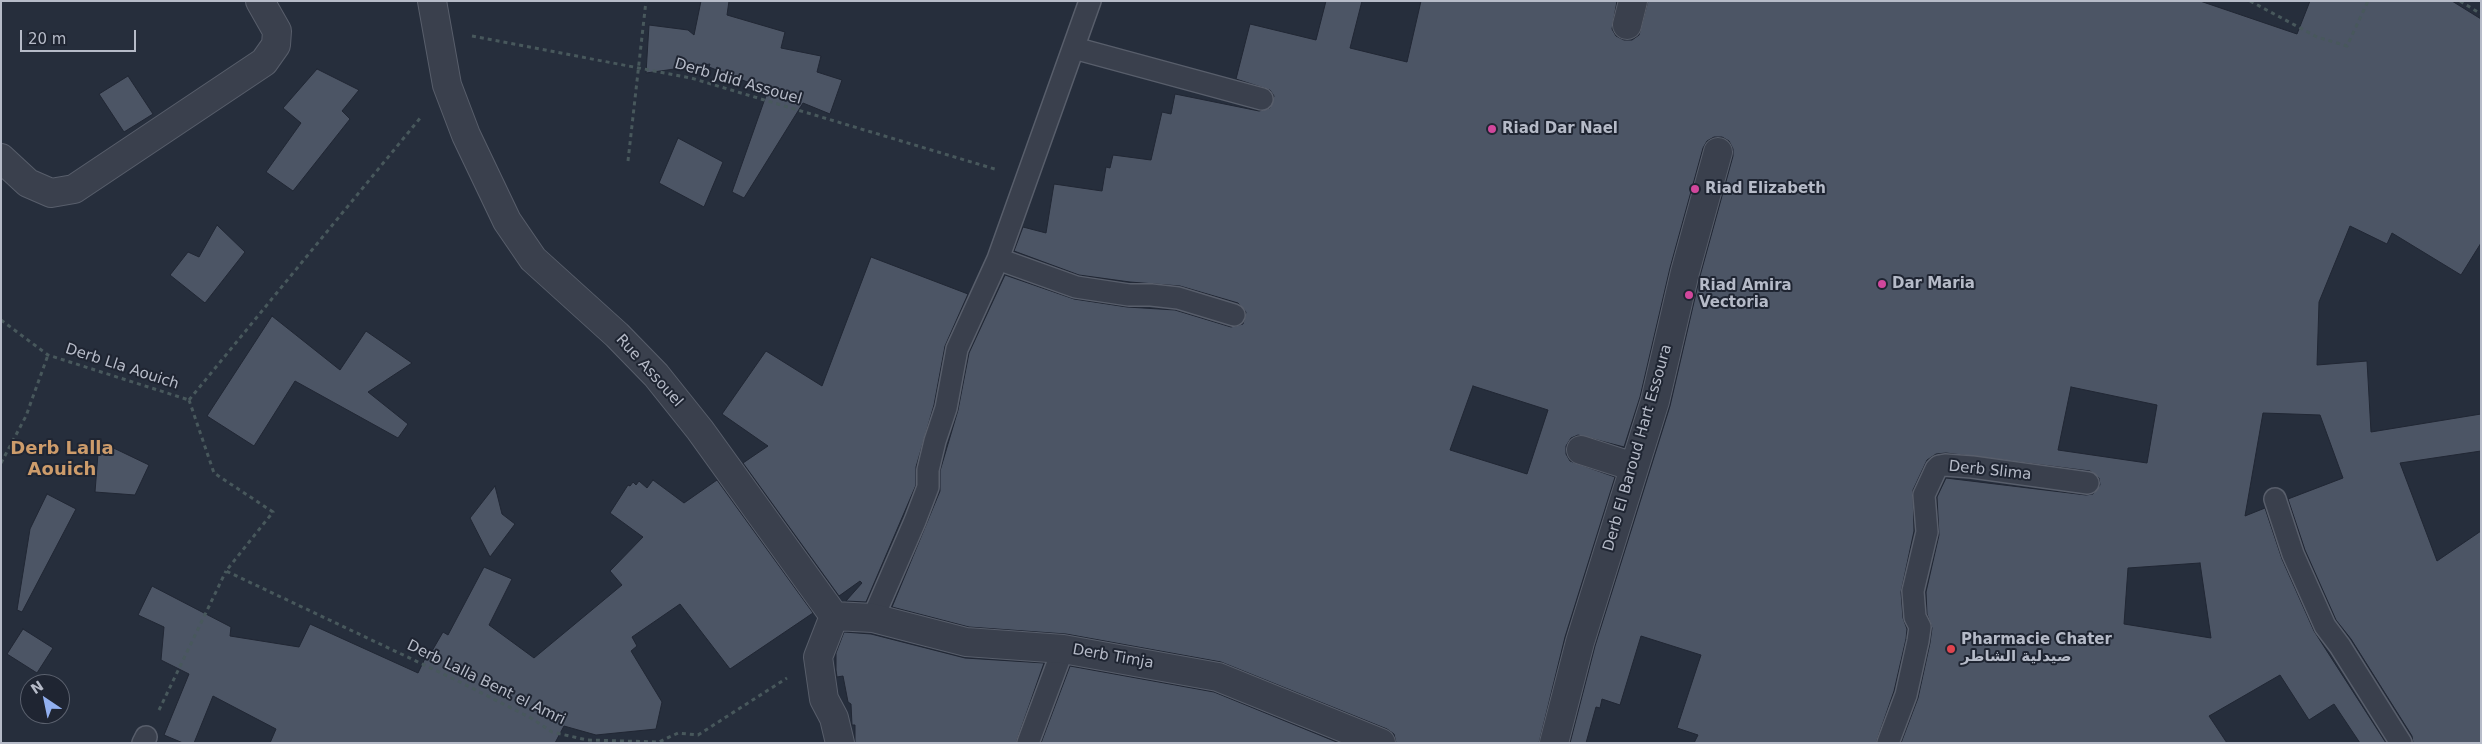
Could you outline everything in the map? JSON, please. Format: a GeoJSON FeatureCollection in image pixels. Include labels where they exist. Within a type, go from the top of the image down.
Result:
{"type":"FeatureCollection","features":[{"type":"Feature","properties":{"kind":"street"},"geometry":{"type":"LineString","coordinates":[[1,158],[28,183],[51,193],[74,189],[264,62],[276,45],[277,31],[260,1]]}},
{"type":"Feature","properties":{"kind":"street","name":"Rue Assouel"},"geometry":{"type":"LineString","coordinates":[[432,1],[447,85],[489,188],[507,222],[533,259],[617,335],[656,375],[700,430],[834,616]]}},
{"type":"Feature","properties":{"kind":"street","name":"Derb El Baroud Hart Essoura"},"geometry":{"type":"LineString","coordinates":[[1554,743],[1580,642],[1655,401],[1685,272],[1718,152]]}},
{"type":"Feature","properties":{"kind":"street"},"geometry":{"type":"LineString","coordinates":[[1581,450],[1634,467]]}},
{"type":"Feature","properties":{"kind":"street"},"geometry":{"type":"LineString","coordinates":[[834,616],[818,657],[824,699],[834,718],[840,743]]}},
{"type":"Feature","properties":{"kind":"street","name":"Derb Timja"},"geometry":{"type":"LineString","coordinates":[[834,616],[873,618],[966,642],[1063,649],[1218,677],[1381,743]]}},
{"type":"Feature","properties":{"kind":"lane"},"geometry":{"type":"LineString","coordinates":[[873,618],[916,521],[928,487],[928,470],[946,408],[957,349],[998,259],[1090,1]]}},
{"type":"Feature","properties":{"kind":"lane"},"geometry":{"type":"LineString","coordinates":[[1074,48],[1262,99]]}},
{"type":"Feature","properties":{"kind":"lane"},"geometry":{"type":"LineString","coordinates":[[998,259],[1076,287],[1129,296],[1151,295],[1178,298],[1234,315]]}},
{"type":"Feature","properties":{"kind":"lane","name":"Derb Slima"},"geometry":{"type":"LineString","coordinates":[[1888,743],[1906,695],[1918,641],[1920,627],[1915,617],[1913,591],[1927,532],[1924,495],[1936,469],[1939,466],[1945,465],[1972,467],[2088,483]]}},
{"type":"Feature","properties":{"kind":"lane"},"geometry":{"type":"LineString","coordinates":[[2275,499],[2292,554],[2325,626],[2340,646],[2401,743]]}},
{"type":"Feature","properties":{"kind":"lane"},"geometry":{"type":"LineString","coordinates":[[1028,743],[1063,649]]}},
{"type":"Feature","properties":{"kind":"path"},"geometry":{"type":"LineString","coordinates":[[628,161],[646,1]]}},
{"type":"Feature","properties":{"kind":"path"},"geometry":{"type":"LineString","coordinates":[[2250,1],[2317,37],[2347,46],[2368,1]]}},
{"type":"Feature","properties":{"kind":"path"},"geometry":{"type":"LineString","coordinates":[[2460,1],[2481,14]]}},
{"type":"Feature","properties":{"kind":"path","name":"Derb Jdid Assouel"},"geometry":{"type":"LineString","coordinates":[[437,29],[691,78],[1027,179]]}},
{"type":"Feature","properties":{"kind":"path"},"geometry":{"type":"LineString","coordinates":[[144,740],[226,571],[273,512],[214,473],[189,400],[447,85]]}},
{"type":"Feature","properties":{"kind":"path"},"geometry":{"type":"LineString","coordinates":[[1,320],[48,355],[26,416],[1,463]]}},
{"type":"Feature","properties":{"kind":"path","name":"Derb Lla Aouich"},"geometry":{"type":"LineString","coordinates":[[48,355],[189,400]]}},
{"type":"Feature","properties":{"kind":"path","name":"Derb Lalla Bent el Amri"},"geometry":{"type":"LineString","coordinates":[[226,571],[456,680],[530,718],[552,732],[587,740],[659,742],[678,733],[698,735],[818,657]]}},
{"type":"Feature","properties":{"kind":"building"},"geometry":{"type":"Polygon","coordinates":[[[701,1],[729,1],[727,15],[785,32],[781,48],[821,56],[817,72],[842,80],[830,114],[803,103],[744,198],[732,192],[768,90],[709,67],[710,64],[646,73],[649,25],[688,30],[694,35],[701,1]]]}},
{"type":"Feature","properties":{"kind":"building"},"geometry":{"type":"Polygon","coordinates":[[[1326,1],[1362,1],[1350,48],[1407,62],[1421,1],[1617,1],[1612,29],[1616,36],[1624,40],[1632,40],[1639,35],[1648,1],[2200,1],[2297,34],[2310,1],[2452,1],[2481,19],[2481,243],[2461,275],[2392,233],[2387,244],[2350,226],[2319,302],[2317,365],[2367,361],[2371,432],[2481,414],[2481,451],[2400,463],[2437,561],[2481,531],[2481,743],[2413,743],[2412,736],[2351,639],[2336,620],[2305,550],[2288,499],[2343,478],[2320,415],[2263,413],[2245,516],[2265,508],[2282,559],[2314,631],[2386,743],[2360,743],[2334,704],[2309,720],[2280,675],[2209,716],[2227,743],[1901,743],[1918,698],[1930,643],[1932,628],[1927,614],[1926,592],[1939,535],[1937,497],[1946,478],[2086,495],[2093,494],[2100,485],[2099,478],[2090,471],[1946,453],[1936,454],[1927,460],[1913,490],[1914,531],[1901,592],[1903,618],[1907,629],[1906,639],[1894,691],[1876,743],[1694,743],[1698,735],[1677,728],[1701,655],[1641,636],[1620,705],[1602,699],[1600,708],[1596,707],[1586,743],[1570,743],[1595,646],[1670,406],[1700,276],[1733,156],[1733,149],[1729,141],[1722,137],[1714,137],[1707,141],[1703,148],[1670,268],[1640,397],[1624,447],[1578,435],[1571,438],[1566,446],[1566,454],[1570,461],[1615,477],[1565,637],[1539,743],[1396,743],[1394,734],[1387,729],[1221,662],[1066,634],[969,627],[892,607],[940,491],[940,471],[958,410],[969,353],[1005,275],[1074,299],[1127,307],[1175,310],[1231,327],[1243,324],[1246,312],[1238,303],[1180,286],[1079,275],[1014,251],[1023,227],[1046,233],[1054,184],[1102,191],[1106,167],[1110,168],[1113,155],[1151,160],[1162,112],[1171,114],[1175,94],[1259,111],[1270,108],[1274,96],[1270,90],[1236,79],[1250,24],[1316,40],[1326,1]],[[1473,386],[1450,450],[1527,474],[1548,410],[1473,386]],[[2071,387],[2058,450],[2147,463],[2157,405],[2071,387]],[[2200,563],[2128,568],[2124,624],[2211,638],[2200,563]]]}},
{"type":"Feature","properties":{"kind":"building"},"geometry":{"type":"Polygon","coordinates":[[[317,69],[359,90],[342,111],[350,119],[293,191],[266,172],[301,123],[283,108],[317,69]]]}},
{"type":"Feature","properties":{"kind":"building"},"geometry":{"type":"Polygon","coordinates":[[[128,76],[153,114],[124,132],[99,94],[128,76]]]}},
{"type":"Feature","properties":{"kind":"building"},"geometry":{"type":"Polygon","coordinates":[[[678,138],[723,162],[704,207],[659,183],[678,138]]]}},
{"type":"Feature","properties":{"kind":"building"},"geometry":{"type":"Polygon","coordinates":[[[217,225],[245,252],[205,303],[170,275],[188,252],[199,257],[217,225]]]}},
{"type":"Feature","properties":{"kind":"building"},"geometry":{"type":"Polygon","coordinates":[[[871,257],[968,294],[945,346],[934,405],[916,467],[916,485],[866,602],[846,601],[862,583],[860,581],[839,596],[743,463],[768,446],[722,414],[766,351],[822,386],[871,257]]]}},
{"type":"Feature","properties":{"kind":"building"},"geometry":{"type":"Polygon","coordinates":[[[272,316],[340,370],[366,331],[412,363],[368,392],[408,424],[398,438],[295,381],[254,446],[207,416],[272,316]]]}},
{"type":"Feature","properties":{"kind":"building"},"geometry":{"type":"Polygon","coordinates":[[[99,441],[149,465],[135,495],[95,492],[99,441]]]}},
{"type":"Feature","properties":{"kind":"building"},"geometry":{"type":"Polygon","coordinates":[[[653,480],[684,503],[717,480],[813,613],[730,669],[680,604],[632,637],[637,646],[631,651],[662,702],[656,729],[596,735],[564,726],[555,743],[270,743],[276,729],[213,696],[194,743],[183,743],[164,735],[189,674],[161,660],[164,627],[138,615],[152,586],[231,627],[230,636],[299,647],[310,624],[418,673],[429,650],[432,651],[443,632],[448,635],[484,567],[512,579],[489,625],[534,658],[622,585],[610,571],[643,537],[610,513],[628,485],[630,486],[633,482],[636,485],[639,481],[647,488],[653,480]]]}},
{"type":"Feature","properties":{"kind":"building"},"geometry":{"type":"Polygon","coordinates":[[[495,486],[502,514],[515,524],[490,557],[470,518],[495,486]]]}},
{"type":"Feature","properties":{"kind":"building"},"geometry":{"type":"Polygon","coordinates":[[[47,494],[76,509],[22,612],[17,610],[30,529],[47,494]]]}},
{"type":"Feature","properties":{"kind":"building"},"geometry":{"type":"Polygon","coordinates":[[[23,629],[53,648],[37,673],[7,654],[23,629]]]}},
{"type":"Feature","properties":{"kind":"building"},"geometry":{"type":"Polygon","coordinates":[[[844,632],[871,634],[965,658],[1044,663],[1016,743],[855,743],[855,725],[852,725],[851,704],[848,702],[843,676],[837,677],[836,670],[836,653],[844,632]]]}},
{"type":"Feature","properties":{"kind":"building"},"geometry":{"type":"Polygon","coordinates":[[[1070,666],[1214,692],[1339,743],[1041,743],[1070,666]]]}},
{"type":"Feature","properties":{"kind":"place","name":"Riad Dar Nael"},"geometry":{"type":"Point","coordinates":[1492,129]}},
{"type":"Feature","properties":{"kind":"place","name":"Riad Elizabeth"},"geometry":{"type":"Point","coordinates":[1695,189]}},
{"type":"Feature","properties":{"kind":"place","name":"Dar Maria"},"geometry":{"type":"Point","coordinates":[1882,284]}},
{"type":"Feature","properties":{"kind":"place","name":"Riad Amira Vectoria"},"geometry":{"type":"Point","coordinates":[1689,295]}},
{"type":"Feature","properties":{"kind":"place","name":"Pharmacie Chater صيدلية الشاطر"},"geometry":{"type":"Point","coordinates":[1951,649]}},
{"type":"Feature","properties":{"kind":"district","name":"Derb Lalla Aouich"},"geometry":{"type":"Point","coordinates":[62,459]}}]}
